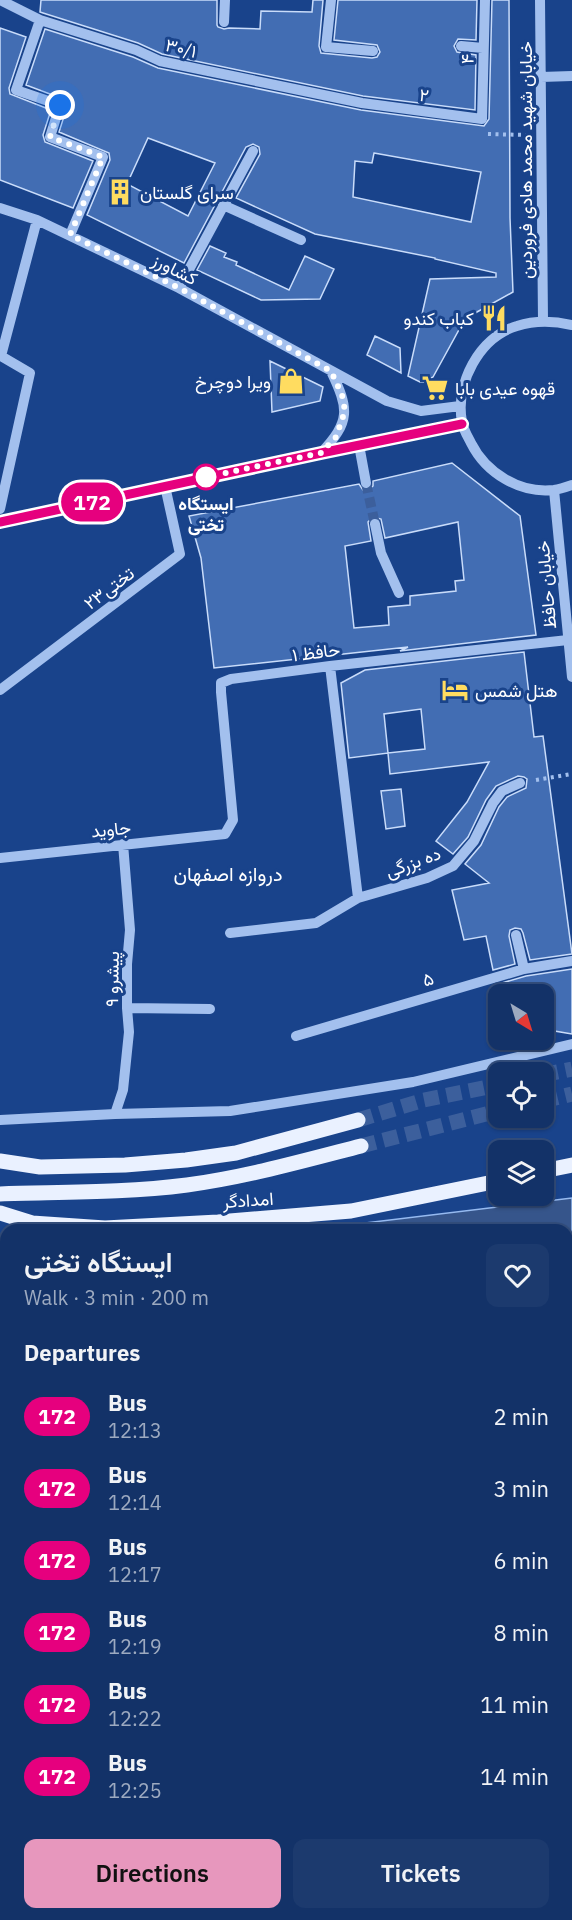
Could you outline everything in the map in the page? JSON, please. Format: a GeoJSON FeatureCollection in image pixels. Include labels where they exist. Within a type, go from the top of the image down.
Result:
{"type":"FeatureCollection","features":[{"type":"Feature","properties":{"kind":"main road"},"geometry":{"type":"LineString","coordinates":[[0,1161],[40,1167],[125,1165],[186,1160],[236,1153],[358,1120]]}},
{"type":"Feature","properties":{"kind":"main road"},"geometry":{"type":"LineString","coordinates":[[0,1194],[128,1190],[186,1185],[241,1176],[361,1146]]}},
{"type":"Feature","properties":{"kind":"main road"},"geometry":{"type":"LineString","coordinates":[[554,1169],[572,1165]]}},
{"type":"Feature","properties":{"kind":"main road","name":"امدادگر"},"geometry":{"type":"LineString","coordinates":[[180,1224],[351,1211],[488,1182]]}},
{"type":"Feature","properties":{"kind":"main road","name":"امدادگر"},"geometry":{"type":"LineString","coordinates":[[0,1213],[32,1223],[47,1224]]}},
{"type":"Feature","properties":{"kind":"street"},"geometry":{"type":"LineString","coordinates":[[224,22],[225,0]]}},
{"type":"Feature","properties":{"kind":"street"},"geometry":{"type":"LineString","coordinates":[[331,0],[326,47],[373,51]]}},
{"type":"Feature","properties":{"kind":"street","name":"۴"},"geometry":{"type":"LineString","coordinates":[[482,119],[485,0]]}},
{"type":"Feature","properties":{"kind":"street","name":"خیابان شهید محمد هادی فروردین"},"geometry":{"type":"LineString","coordinates":[[540,0],[543,321]]}},
{"type":"Feature","properties":{"kind":"street","name":"۳۰/۱"},"geometry":{"type":"LineString","coordinates":[[2,1],[40,20],[136,50],[160,61],[362,103]]}},
{"type":"Feature","properties":{"kind":"street"},"geometry":{"type":"LineString","coordinates":[[40,20],[16,90],[60,105],[50,137],[103,157],[70,235]]}},
{"type":"Feature","properties":{"kind":"street"},"geometry":{"type":"LineString","coordinates":[[461,46],[483,48]]}},
{"type":"Feature","properties":{"kind":"street"},"geometry":{"type":"LineString","coordinates":[[541,77],[572,76]]}},
{"type":"Feature","properties":{"kind":"street","name":"۲"},"geometry":{"type":"LineString","coordinates":[[362,103],[482,119]]}},
{"type":"Feature","properties":{"kind":"street"},"geometry":{"type":"LineString","coordinates":[[179,288],[253,151]]}},
{"type":"Feature","properties":{"kind":"street"},"geometry":{"type":"LineString","coordinates":[[223,205],[302,240]]}},
{"type":"Feature","properties":{"kind":"street","name":"کشاورز"},"geometry":{"type":"LineString","coordinates":[[0,208],[37,220],[179,288],[387,401],[421,411],[460,406]]}},
{"type":"Feature","properties":{"kind":"street"},"geometry":{"type":"LineString","coordinates":[[0,510],[30,374],[1,356],[37,220]]}},
{"type":"Feature","properties":{"kind":"street"},"geometry":{"type":"LineString","coordinates":[[572,325],[543,321],[515,326],[491,341],[473,362],[463,388],[460,406],[462,424],[478,456],[499,476],[525,488],[554,490],[572,485]]}},
{"type":"Feature","properties":{"kind":"street"},"geometry":{"type":"LineString","coordinates":[[321,453],[336,437],[345,411],[342,395],[331,371]]}},
{"type":"Feature","properties":{"kind":"street"},"geometry":{"type":"LineString","coordinates":[[0,522],[462,424]]}},
{"type":"Feature","properties":{"kind":"street"},"geometry":{"type":"LineString","coordinates":[[359,445],[366,483]]}},
{"type":"Feature","properties":{"kind":"street","name":"تختی۲۳"},"geometry":{"type":"LineString","coordinates":[[0,690],[177,558],[180,550],[165,486]]}},
{"type":"Feature","properties":{"kind":"street","name":"خیابان حافظ"},"geometry":{"type":"LineString","coordinates":[[554,490],[572,677]]}},
{"type":"Feature","properties":{"kind":"street"},"geometry":{"type":"LineString","coordinates":[[375,524],[381,553],[399,593]]}},
{"type":"Feature","properties":{"kind":"street","name":"حافظ ۱"},"geometry":{"type":"LineString","coordinates":[[225,834],[233,820],[221,683],[330,666],[568,640]]}},
{"type":"Feature","properties":{"kind":"street"},"geometry":{"type":"LineString","coordinates":[[330,666],[358,898]]}},
{"type":"Feature","properties":{"kind":"street","name":"ده بزرگی"},"geometry":{"type":"LineString","coordinates":[[230,933],[316,923],[358,898],[427,878],[453,866],[474,841],[502,790],[520,783]]}},
{"type":"Feature","properties":{"kind":"street","name":"جاوید"},"geometry":{"type":"LineString","coordinates":[[0,858],[225,834]]}},
{"type":"Feature","properties":{"kind":"street","name":"پیشرو ۹"},"geometry":{"type":"LineString","coordinates":[[115,1114],[123,1090],[129,1032],[127,964],[130,930],[123,844]]}},
{"type":"Feature","properties":{"kind":"street"},"geometry":{"type":"LineString","coordinates":[[516,934],[524,969]]}},
{"type":"Feature","properties":{"kind":"street","name":"۵"},"geometry":{"type":"LineString","coordinates":[[296,1036],[524,969],[572,961]]}},
{"type":"Feature","properties":{"kind":"street"},"geometry":{"type":"LineString","coordinates":[[127,1008],[210,1009]]}},
{"type":"Feature","properties":{"kind":"street"},"geometry":{"type":"LineString","coordinates":[[0,1120],[230,1111],[413,1082],[572,1044]]}},
{"type":"Feature","properties":{"kind":"path"},"geometry":{"type":"LineString","coordinates":[[482,119],[482,134],[542,135]]}},
{"type":"Feature","properties":{"kind":"path"},"geometry":{"type":"LineString","coordinates":[[520,783],[572,774]]}},
{"type":"Feature","properties":{"kind":"water"},"geometry":{"type":"Polygon","coordinates":[[[572,1198],[572,1224],[357,1224],[506,1206],[554,1206],[554,1200],[572,1198]]]}},
{"type":"Feature","properties":{"kind":"building"},"geometry":{"type":"Polygon","coordinates":[[[41,0],[217,0],[218,27],[260,29],[261,11],[312,12],[313,0],[323,0],[319,46],[321,53],[372,58],[377,57],[380,52],[377,45],[334,40],[338,0],[477,0],[476,40],[458,39],[454,46],[457,52],[476,55],[475,110],[363,96],[162,54],[138,43],[40,12],[41,0]]]}},
{"type":"Feature","properties":{"kind":"building"},"geometry":{"type":"Polygon","coordinates":[[[492,0],[509,0],[510,218],[513,292],[468,319],[460,328],[433,377],[420,382],[408,376],[430,279],[496,277],[496,273],[435,258],[315,234],[236,198],[260,154],[259,147],[253,144],[246,147],[184,263],[87,215],[110,160],[109,153],[59,132],[67,107],[66,100],[26,85],[45,29],[133,57],[158,68],[361,110],[484,126],[489,119],[492,0]],[[148,138],[127,184],[188,216],[215,163],[148,138]],[[374,153],[372,163],[355,161],[353,197],[471,222],[481,172],[374,153]]]}},
{"type":"Feature","properties":{"kind":"building"},"geometry":{"type":"Polygon","coordinates":[[[0,28],[26,37],[9,88],[10,94],[51,110],[43,135],[45,142],[93,161],[73,208],[0,180],[0,28]]]}},
{"type":"Feature","properties":{"kind":"building"},"geometry":{"type":"Polygon","coordinates":[[[210,246],[226,253],[224,257],[237,262],[236,265],[289,290],[305,256],[334,269],[320,299],[261,300],[197,270],[210,246]]]}},
{"type":"Feature","properties":{"kind":"building"},"geometry":{"type":"Polygon","coordinates":[[[375,336],[400,348],[401,373],[367,355],[375,336]]]}},
{"type":"Feature","properties":{"kind":"building","name":"ویرا دوچرخ"},"geometry":{"type":"Polygon","coordinates":[[[270,361],[323,387],[320,401],[272,412],[270,361]]]}},
{"type":"Feature","properties":{"kind":"building"},"geometry":{"type":"Polygon","coordinates":[[[452,463],[520,516],[536,635],[400,651],[408,647],[214,668],[201,558],[189,516],[359,484],[363,490],[368,490],[373,486],[373,481],[452,463]],[[373,517],[368,522],[371,541],[345,546],[354,628],[389,625],[388,607],[410,605],[410,596],[456,591],[455,581],[464,580],[458,522],[385,538],[381,519],[373,517]]]}},
{"type":"Feature","properties":{"kind":"building"},"geometry":{"type":"Polygon","coordinates":[[[524,652],[534,737],[543,736],[572,954],[530,960],[523,933],[521,929],[515,928],[510,930],[509,936],[515,964],[493,970],[486,936],[464,940],[452,890],[489,883],[465,864],[481,845],[499,807],[507,797],[526,788],[527,779],[518,776],[496,786],[486,800],[468,837],[453,854],[436,841],[467,802],[489,762],[390,774],[388,753],[349,758],[341,683],[365,670],[524,652]],[[421,709],[384,714],[388,753],[425,749],[421,709]]]}},
{"type":"Feature","properties":{"kind":"building"},"geometry":{"type":"Polygon","coordinates":[[[401,789],[405,826],[386,829],[381,791],[401,789]]]}},
{"type":"Feature","properties":{"kind":"building"},"geometry":{"type":"Polygon","coordinates":[[[572,969],[572,1034],[554,1031],[554,984],[498,984],[526,976],[572,969]]]}},
{"type":"Feature","properties":{"kind":"tunnel"},"geometry":{"type":"LineString","coordinates":[[366,483],[375,524]]}},
{"type":"Feature","properties":{"kind":"tunnel"},"geometry":{"type":"LineString","coordinates":[[554,1073],[572,1069]]}},
{"type":"Feature","properties":{"kind":"tunnel"},"geometry":{"type":"LineString","coordinates":[[358,1120],[424,1100],[488,1087]]}},
{"type":"Feature","properties":{"kind":"tunnel"},"geometry":{"type":"LineString","coordinates":[[554,1098],[572,1094]]}},
{"type":"Feature","properties":{"kind":"tunnel"},"geometry":{"type":"LineString","coordinates":[[361,1146],[488,1114]]}},
{"type":"Feature","properties":{"kind":"bus line","name":"172"},"geometry":{"type":"LineString","coordinates":[[0,522],[462,424]]}},
{"type":"Feature","properties":{"kind":"place","name":"سرای گلستان"},"geometry":{"type":"Point","coordinates":[120,192]}},
{"type":"Feature","properties":{"kind":"place","name":"کباب کندو"},"geometry":{"type":"Point","coordinates":[494,318]}},
{"type":"Feature","properties":{"kind":"place","name":"ویرا دوچرخ"},"geometry":{"type":"Point","coordinates":[291,381]}},
{"type":"Feature","properties":{"kind":"place","name":"قهوه عیدی بابا"},"geometry":{"type":"Point","coordinates":[435,388]}},
{"type":"Feature","properties":{"kind":"place","name":"ایستگاه تختی"},"geometry":{"type":"Point","coordinates":[206,477]}},
{"type":"Feature","properties":{"kind":"place","name":"هتل شمس"},"geometry":{"type":"Point","coordinates":[455,690]}},
{"type":"Feature","properties":{"kind":"district","name":"دروازه اصفهان"},"geometry":{"type":"Point","coordinates":[228,873]}},
{"type":"Feature","properties":{"kind":"route"},"geometry":{"type":"LineString","coordinates":[[60,105],[50,137],[103,157],[70,235],[179,288],[331,371],[342,395],[344,419],[336,437],[321,453],[206,477]]}}]}
